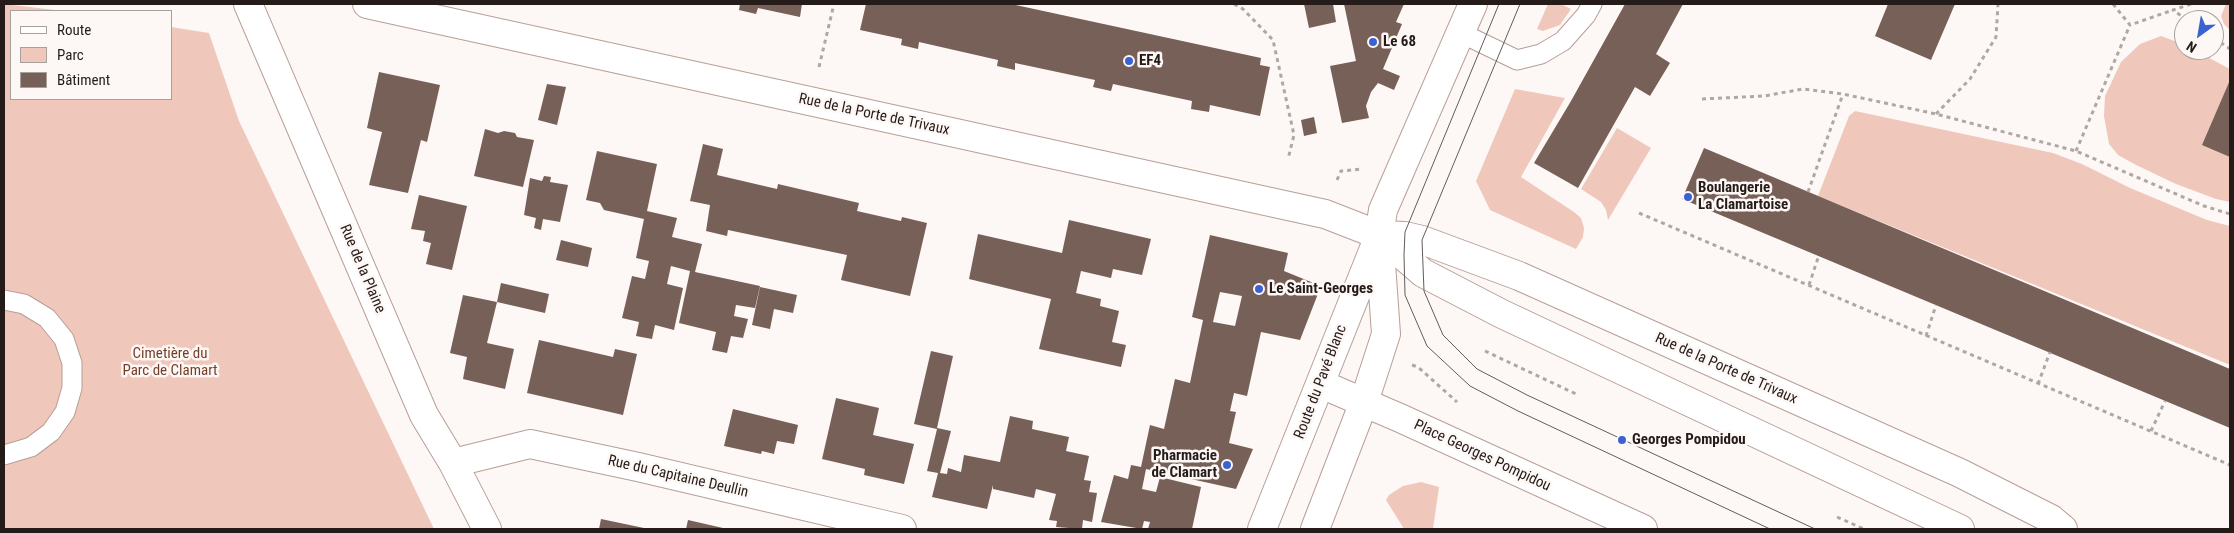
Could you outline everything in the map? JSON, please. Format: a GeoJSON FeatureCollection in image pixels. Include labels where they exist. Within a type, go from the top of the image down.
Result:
{"type":"FeatureCollection","features":[{"type":"Feature","properties":{"kind":"street","name":"Rue de la Plaine"},"geometry":{"type":"LineString","coordinates":[[248,4],[424,415],[453,463],[487,529]]}},
{"type":"Feature","properties":{"kind":"street","name":"Rue de la Porte de Trivaux"},"geometry":{"type":"LineString","coordinates":[[367,4],[1325,214],[1379,235],[1405,236],[1422,240],[1518,276],[1960,473],[2051,519],[2063,529]]}},
{"type":"Feature","properties":{"kind":"street","name":"Route du Pavé Blanc"},"geometry":{"type":"LineString","coordinates":[[1315,529],[1364,402],[1386,334],[1379,235],[1382,210],[1473,4]]}},
{"type":"Feature","properties":{"kind":"street","name":"Rue de la Porte de Trivaux"},"geometry":{"type":"LineString","coordinates":[[1379,235],[1423,273],[1502,314],[1960,529]]}},
{"type":"Feature","properties":{"kind":"street","name":"Route du Pavé Blanc"},"geometry":{"type":"LineString","coordinates":[[1262,529],[1379,235]]}},
{"type":"Feature","properties":{"kind":"street","name":"Place Georges Pompidou"},"geometry":{"type":"LineString","coordinates":[[1321,384],[1643,529]]}},
{"type":"Feature","properties":{"kind":"street","name":"Rue du Capitaine Deullin"},"geometry":{"type":"LineString","coordinates":[[453,463],[530,444],[638,467],[902,529]]}},
{"type":"Feature","properties":{"kind":"lane"},"geometry":{"type":"LineString","coordinates":[[1461,33],[1517,60],[1541,54],[1563,41],[1586,15],[1592,4]]}},
{"type":"Feature","properties":{"kind":"lane"},"geometry":{"type":"LineString","coordinates":[[4,300],[24,304],[47,318],[64,339],[72,363],[72,388],[65,412],[51,432],[31,446],[4,454]]}},
{"type":"Feature","properties":{"kind":"path"},"geometry":{"type":"LineString","coordinates":[[811,102],[834,4]]}},
{"type":"Feature","properties":{"kind":"path"},"geometry":{"type":"LineString","coordinates":[[1234,4],[1243,9],[1273,40],[1294,136],[1288,159]]}},
{"type":"Feature","properties":{"kind":"path"},"geometry":{"type":"LineString","coordinates":[[1936,114],[1970,79],[1996,37],[1998,4]]}},
{"type":"Feature","properties":{"kind":"path"},"geometry":{"type":"LineString","coordinates":[[2113,4],[2130,25]]}},
{"type":"Feature","properties":{"kind":"path"},"geometry":{"type":"LineString","coordinates":[[2076,151],[2130,25],[2191,4]]}},
{"type":"Feature","properties":{"kind":"path"},"geometry":{"type":"LineString","coordinates":[[1702,99],[1764,96],[1803,89],[1843,94],[1936,114],[2076,151],[2204,206],[2230,214]]}},
{"type":"Feature","properties":{"kind":"path"},"geometry":{"type":"LineString","coordinates":[[1808,192],[1843,94]]}},
{"type":"Feature","properties":{"kind":"path"},"geometry":{"type":"LineString","coordinates":[[1640,213],[2230,466]]}},
{"type":"Feature","properties":{"kind":"path"},"geometry":{"type":"LineString","coordinates":[[1809,285],[1818,256]]}},
{"type":"Feature","properties":{"kind":"path"},"geometry":{"type":"LineString","coordinates":[[1926,336],[1936,305]]}},
{"type":"Feature","properties":{"kind":"path"},"geometry":{"type":"LineString","coordinates":[[1485,351],[1576,394]]}},
{"type":"Feature","properties":{"kind":"path"},"geometry":{"type":"LineString","coordinates":[[2038,384],[2050,352]]}},
{"type":"Feature","properties":{"kind":"path"},"geometry":{"type":"LineString","coordinates":[[1410,364],[1418,367],[1461,406]]}},
{"type":"Feature","properties":{"kind":"path"},"geometry":{"type":"LineString","coordinates":[[2151,431],[2165,401]]}},
{"type":"Feature","properties":{"kind":"path"},"geometry":{"type":"LineString","coordinates":[[1837,517],[1864,529]]}},
{"type":"Feature","properties":{"kind":"green space","name":"Cimetière du Parc de Clamart"},"geometry":{"type":"Polygon","coordinates":[[[4,4],[55,10],[10,10],[10,100],[172,100],[172,27],[209,33],[239,121],[434,529],[4,529],[4,4]]]}},
{"type":"Feature","properties":{"kind":"green space"},"geometry":{"type":"Polygon","coordinates":[[[1548,4],[1561,4],[1571,9],[1560,25],[1543,31],[1537,29],[1548,4]]]}},
{"type":"Feature","properties":{"kind":"green space"},"geometry":{"type":"Polygon","coordinates":[[[2226,4],[2230,4],[2230,30],[2224,24],[2224,10],[2226,4]]]}},
{"type":"Feature","properties":{"kind":"green space"},"geometry":{"type":"Polygon","coordinates":[[[2161,36],[2174,41],[2174,60],[2213,60],[2230,69],[2230,202],[2216,199],[2176,184],[2136,165],[2118,155],[2109,144],[2104,116],[2105,96],[2121,62],[2140,44],[2161,36]]]}},
{"type":"Feature","properties":{"kind":"green space"},"geometry":{"type":"Polygon","coordinates":[[[1515,89],[1565,98],[1521,177],[1581,218],[1584,228],[1583,237],[1576,249],[1490,210],[1476,181],[1515,89]]]}},
{"type":"Feature","properties":{"kind":"green space"},"geometry":{"type":"Polygon","coordinates":[[[1855,111],[2053,153],[2207,220],[2230,226],[2230,365],[1818,196],[1849,116],[1855,111]]]}},
{"type":"Feature","properties":{"kind":"green space"},"geometry":{"type":"Polygon","coordinates":[[[1617,128],[1651,148],[1608,220],[1606,210],[1601,202],[1581,189],[1617,128]]]}},
{"type":"Feature","properties":{"kind":"green space"},"geometry":{"type":"Polygon","coordinates":[[[1421,482],[1439,487],[1433,529],[1404,529],[1386,500],[1389,495],[1403,486],[1421,482]]]}},
{"type":"Feature","properties":{"kind":"building"},"geometry":{"type":"Polygon","coordinates":[[[740,4],[802,4],[800,17],[758,8],[756,14],[739,10],[740,4]]]}},
{"type":"Feature","properties":{"kind":"building","name":"EF4"},"geometry":{"type":"Polygon","coordinates":[[[866,4],[1011,4],[1261,58],[1260,65],[1270,67],[1260,116],[1210,105],[1209,112],[1191,109],[1192,101],[1113,84],[1111,91],[1093,87],[1095,80],[1015,63],[1015,70],[997,66],[998,60],[919,42],[918,49],[901,45],[902,39],[860,30],[866,4]]]}},
{"type":"Feature","properties":{"kind":"building"},"geometry":{"type":"Polygon","coordinates":[[[1304,4],[1333,4],[1336,22],[1309,28],[1304,4]]]}},
{"type":"Feature","properties":{"kind":"building","name":"Le 68"},"geometry":{"type":"Polygon","coordinates":[[[1344,4],[1404,4],[1396,22],[1402,24],[1383,69],[1400,76],[1394,90],[1378,83],[1371,92],[1366,106],[1369,118],[1342,123],[1330,66],[1356,61],[1344,4]]]}},
{"type":"Feature","properties":{"kind":"building"},"geometry":{"type":"Polygon","coordinates":[[[1625,4],[1683,4],[1656,54],[1670,63],[1650,96],[1635,87],[1578,188],[1534,163],[1625,4]]]}},
{"type":"Feature","properties":{"kind":"building"},"geometry":{"type":"Polygon","coordinates":[[[1888,4],[1955,4],[1931,60],[1875,36],[1888,4]]]}},
{"type":"Feature","properties":{"kind":"building"},"geometry":{"type":"Polygon","coordinates":[[[379,72],[440,85],[427,142],[421,140],[408,193],[369,185],[382,132],[367,128],[379,72]]]}},
{"type":"Feature","properties":{"kind":"building"},"geometry":{"type":"Polygon","coordinates":[[[2230,80],[2230,157],[2202,145],[2230,80]]]}},
{"type":"Feature","properties":{"kind":"building"},"geometry":{"type":"Polygon","coordinates":[[[547,84],[566,87],[557,125],[538,120],[547,84]]]}},
{"type":"Feature","properties":{"kind":"building"},"geometry":{"type":"Polygon","coordinates":[[[1314,117],[1317,133],[1304,136],[1301,120],[1314,117]]]}},
{"type":"Feature","properties":{"kind":"building"},"geometry":{"type":"Polygon","coordinates":[[[485,129],[498,133],[504,131],[515,133],[517,137],[534,140],[523,187],[474,176],[485,129]]]}},
{"type":"Feature","properties":{"kind":"building"},"geometry":{"type":"Polygon","coordinates":[[[703,144],[723,149],[717,175],[777,189],[778,184],[859,203],[857,211],[901,221],[902,217],[927,223],[910,296],[841,280],[847,255],[728,230],[727,236],[706,231],[710,205],[690,201],[703,144]]]}},
{"type":"Feature","properties":{"kind":"building"},"geometry":{"type":"Polygon","coordinates":[[[1704,148],[2230,369],[2230,428],[1682,199],[1704,148]]]}},
{"type":"Feature","properties":{"kind":"building"},"geometry":{"type":"Polygon","coordinates":[[[597,151],[657,164],[647,211],[677,218],[672,237],[702,244],[695,272],[760,286],[755,308],[736,305],[734,316],[748,319],[743,338],[731,336],[727,353],[712,350],[716,332],[679,323],[690,271],[671,266],[667,284],[683,288],[674,330],[655,325],[652,339],[636,336],[639,322],[622,318],[632,276],[645,279],[649,261],[636,258],[644,219],[604,210],[600,203],[586,200],[597,151]]]}},
{"type":"Feature","properties":{"kind":"building"},"geometry":{"type":"Polygon","coordinates":[[[544,176],[551,177],[550,182],[568,185],[560,222],[543,219],[541,230],[534,228],[536,218],[524,215],[530,178],[542,181],[544,176]]]}},
{"type":"Feature","properties":{"kind":"building"},"geometry":{"type":"Polygon","coordinates":[[[419,195],[467,206],[452,270],[426,264],[431,243],[423,241],[425,231],[411,229],[419,195]]]}},
{"type":"Feature","properties":{"kind":"building"},"geometry":{"type":"Polygon","coordinates":[[[1069,220],[1151,239],[1142,275],[1113,269],[1111,278],[1081,271],[1076,293],[1101,299],[1100,306],[1119,311],[1112,342],[1126,345],[1121,367],[1039,349],[1051,299],[969,279],[978,234],[1062,253],[1069,220]]]}},
{"type":"Feature","properties":{"kind":"building"},"geometry":{"type":"Polygon","coordinates":[[[1210,235],[1288,253],[1284,271],[1321,286],[1300,340],[1261,332],[1247,396],[1234,393],[1230,411],[1236,412],[1229,443],[1253,449],[1236,489],[1146,469],[1142,489],[1156,492],[1160,477],[1201,487],[1192,529],[1148,529],[1150,522],[1144,521],[1142,529],[1101,522],[1114,475],[1128,479],[1131,465],[1141,467],[1150,425],[1164,429],[1175,379],[1190,383],[1203,320],[1192,317],[1210,235]],[[1220,292],[1213,322],[1235,326],[1242,296],[1220,292]]]}},
{"type":"Feature","properties":{"kind":"building"},"geometry":{"type":"Polygon","coordinates":[[[561,240],[592,248],[588,267],[556,260],[561,240]]]}},
{"type":"Feature","properties":{"kind":"building"},"geometry":{"type":"Polygon","coordinates":[[[501,283],[549,294],[545,313],[497,302],[501,283]]]}},
{"type":"Feature","properties":{"kind":"building"},"geometry":{"type":"Polygon","coordinates":[[[760,287],[797,295],[793,313],[774,309],[770,329],[752,325],[760,287]]]}},
{"type":"Feature","properties":{"kind":"building"},"geometry":{"type":"Polygon","coordinates":[[[463,295],[497,302],[487,343],[514,349],[505,389],[463,379],[467,357],[450,353],[463,295]]]}},
{"type":"Feature","properties":{"kind":"building"},"geometry":{"type":"Polygon","coordinates":[[[539,340],[613,357],[615,349],[637,354],[623,415],[527,393],[539,340]]]}},
{"type":"Feature","properties":{"kind":"building"},"geometry":{"type":"Polygon","coordinates":[[[931,351],[953,356],[937,428],[951,431],[940,473],[947,474],[948,468],[961,472],[964,455],[1000,462],[1010,416],[1033,421],[1032,429],[1069,437],[1066,451],[1089,456],[1084,480],[1091,481],[1089,492],[1097,493],[1092,522],[1083,520],[1082,529],[1056,527],[1057,521],[1049,520],[1056,494],[1036,489],[1034,498],[993,489],[993,485],[987,509],[932,497],[938,473],[927,471],[937,429],[914,424],[931,351]]]}},
{"type":"Feature","properties":{"kind":"building"},"geometry":{"type":"Polygon","coordinates":[[[836,398],[879,408],[873,435],[914,444],[904,484],[864,475],[865,469],[822,459],[836,398]]]}},
{"type":"Feature","properties":{"kind":"building"},"geometry":{"type":"Polygon","coordinates":[[[733,409],[798,425],[794,444],[777,441],[774,454],[762,451],[761,454],[724,446],[733,409]]]}},
{"type":"Feature","properties":{"kind":"building"},"geometry":{"type":"Polygon","coordinates":[[[601,519],[644,528],[644,529],[599,529],[601,519]]]}},
{"type":"Feature","properties":{"kind":"building"},"geometry":{"type":"Polygon","coordinates":[[[688,520],[723,528],[723,529],[686,529],[688,520]]]}},
{"type":"Feature","properties":{"kind":"tram line"},"geometry":{"type":"LineString","coordinates":[[1499,4],[1405,232],[1405,295],[1427,346],[1470,386],[1518,411],[1770,529]]}},
{"type":"Feature","properties":{"kind":"tram line"},"geometry":{"type":"LineString","coordinates":[[1520,4],[1422,240],[1424,291],[1443,335],[1477,369],[1527,395],[1815,529]]}},
{"type":"Feature","properties":{"kind":"place","name":"Le 68"},"geometry":{"type":"Point","coordinates":[1373,42]}},
{"type":"Feature","properties":{"kind":"place","name":"EF4"},"geometry":{"type":"Point","coordinates":[1129,61]}},
{"type":"Feature","properties":{"kind":"place","name":"Boulangerie La Clamartoise"},"geometry":{"type":"Point","coordinates":[1688,197]}},
{"type":"Feature","properties":{"kind":"place","name":"Le Saint-Georges"},"geometry":{"type":"Point","coordinates":[1259,289]}},
{"type":"Feature","properties":{"kind":"place","name":"Georges Pompidou"},"geometry":{"type":"Point","coordinates":[1622,440]}},
{"type":"Feature","properties":{"kind":"place","name":"Pharmacie de Clamart"},"geometry":{"type":"Point","coordinates":[1227,465]}}]}
